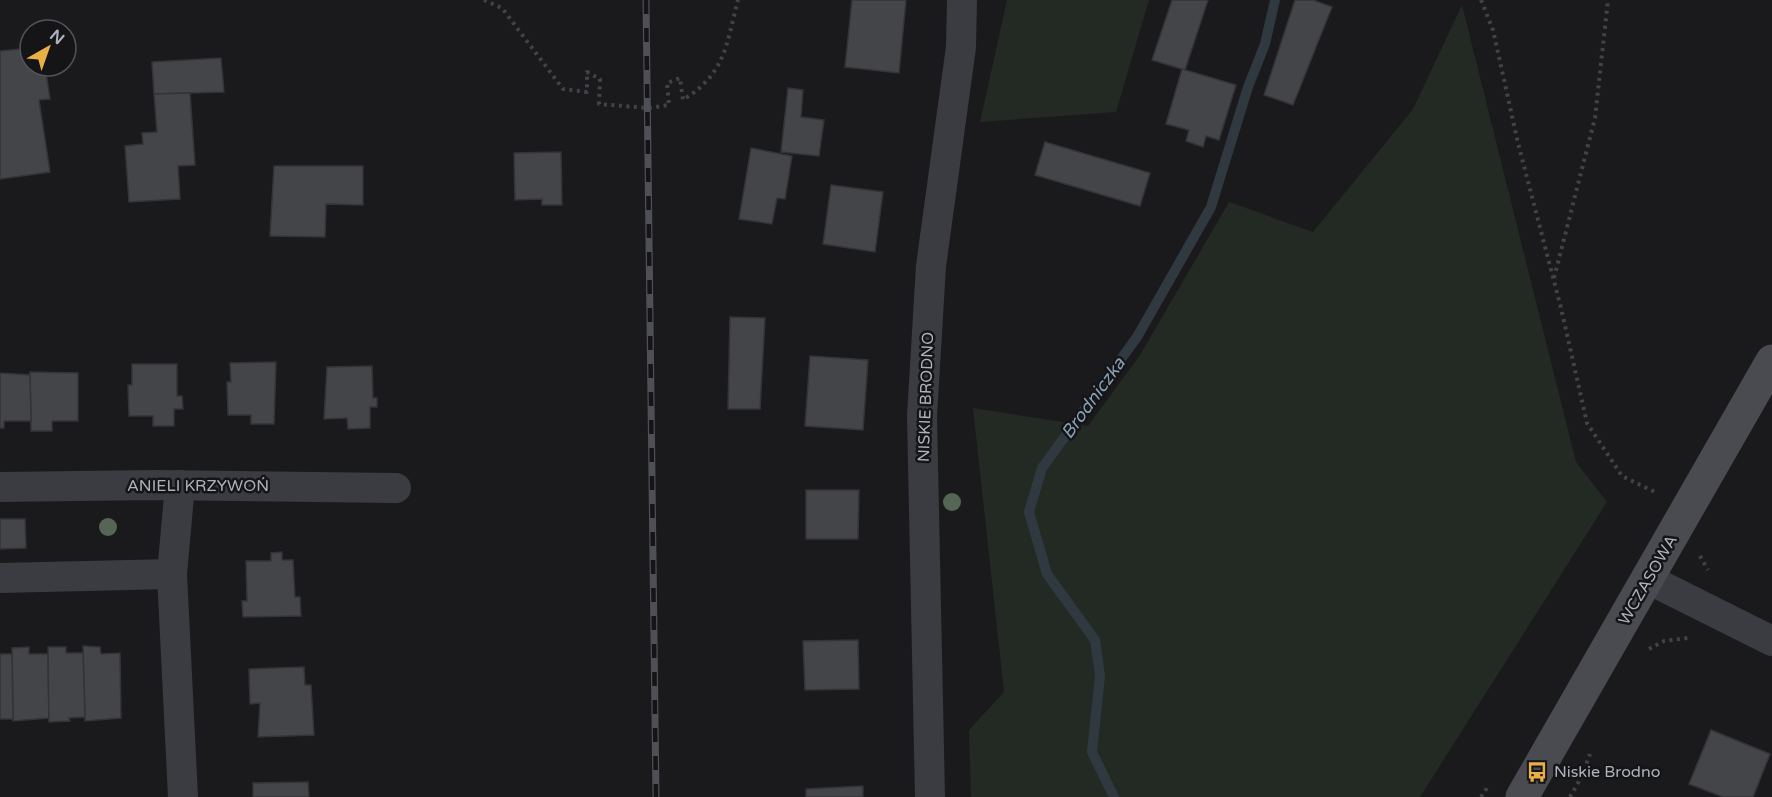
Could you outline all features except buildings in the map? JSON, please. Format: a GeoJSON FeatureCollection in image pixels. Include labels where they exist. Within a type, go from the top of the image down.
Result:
{"type":"FeatureCollection","features":[{"type":"Feature","properties":{"kind":"street","name":"NISKIE BRODNO"},"geometry":{"type":"LineString","coordinates":[[930,797],[922,416],[931,266],[961,47],[962,0]]}},
{"type":"Feature","properties":{"kind":"street","name":"WCZASOWA"},"geometry":{"type":"LineString","coordinates":[[1522,797],[1772,361]]}},
{"type":"Feature","properties":{"kind":"street"},"geometry":{"type":"LineString","coordinates":[[180,485],[172,574],[183,797]]}},
{"type":"Feature","properties":{"kind":"street","name":"ANIELI KRZYWOŃ"},"geometry":{"type":"LineString","coordinates":[[0,487],[180,485],[396,488]]}},
{"type":"Feature","properties":{"kind":"street"},"geometry":{"type":"LineString","coordinates":[[0,578],[172,574]]}},
{"type":"Feature","properties":{"kind":"street"},"geometry":{"type":"LineString","coordinates":[[1648,579],[1772,641]]}},
{"type":"Feature","properties":{"kind":"path"},"geometry":{"type":"LineString","coordinates":[[484,0],[502,8],[563,89],[586,92],[587,72],[600,79],[599,104],[648,108],[669,105],[667,82],[680,78],[683,100],[701,88],[721,65],[738,0]]}},
{"type":"Feature","properties":{"kind":"path"},"geometry":{"type":"LineString","coordinates":[[1481,0],[1493,30],[1518,143],[1554,279],[1587,423],[1622,476],[1657,494]]}},
{"type":"Feature","properties":{"kind":"path"},"geometry":{"type":"LineString","coordinates":[[1554,279],[1595,118],[1608,0]]}},
{"type":"Feature","properties":{"kind":"shaded area"},"geometry":{"type":"Polygon","coordinates":[[[1007,0],[1149,0],[1116,112],[980,122],[1007,0]]]}},
{"type":"Feature","properties":{"kind":"shaded area"},"geometry":{"type":"Polygon","coordinates":[[[1462,5],[1576,462],[1607,502],[1420,797],[971,797],[969,730],[1004,692],[973,408],[1088,426],[1140,355],[1229,202],[1313,232],[1413,109],[1462,5]]]}},
{"type":"Feature","properties":{"kind":"waterway","name":"Brodniczka"},"geometry":{"type":"LineString","coordinates":[[1114,797],[1092,752],[1100,676],[1095,640],[1047,574],[1029,512],[1042,468],[1137,337],[1211,207],[1248,87],[1265,44],[1275,0]]}},
{"type":"Feature","properties":{"kind":"railway"},"geometry":{"type":"LineString","coordinates":[[646,0],[656,797]]}},
{"type":"Feature","properties":{"kind":"place","name":"Niskie Brodno"},"geometry":{"type":"Point","coordinates":[1537,772]}}]}
